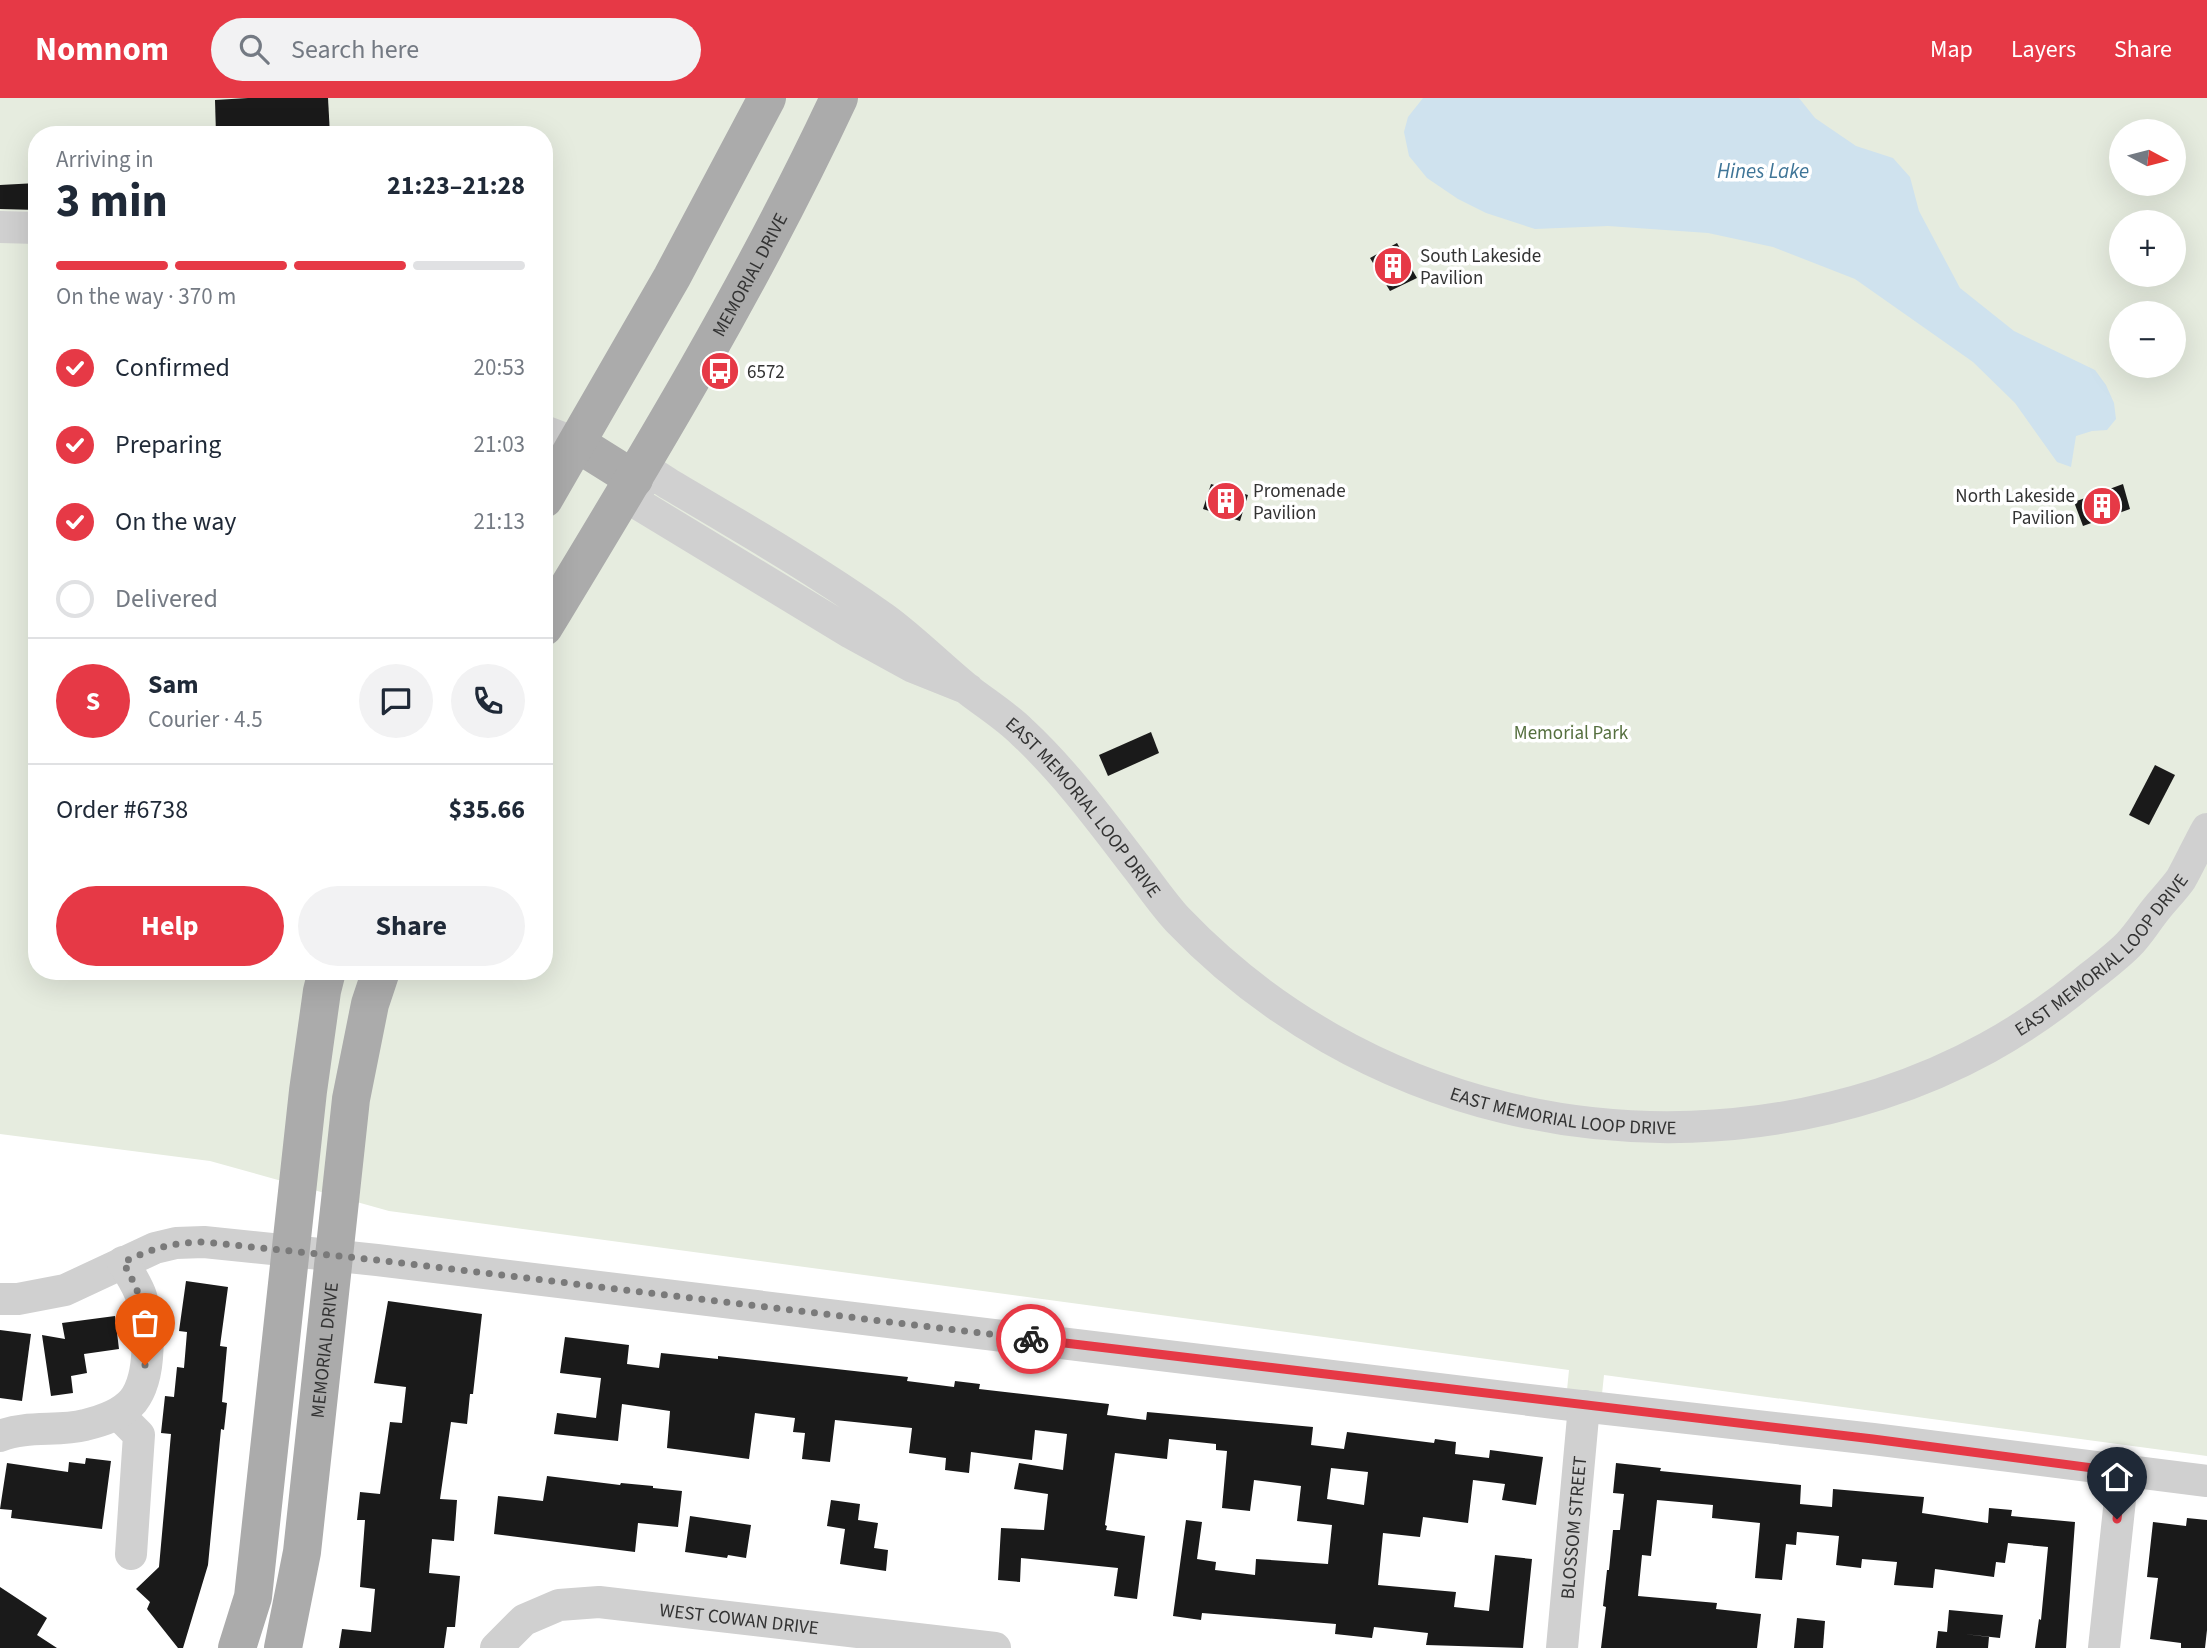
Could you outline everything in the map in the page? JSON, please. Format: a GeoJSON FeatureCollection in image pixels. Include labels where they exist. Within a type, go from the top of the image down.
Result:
{"type":"FeatureCollection","features":[{"type":"Feature","properties":{"kind":"main road"},"geometry":{"type":"LineString","coordinates":[[553,466],[561,437],[672,277],[767,98]]}},
{"type":"Feature","properties":{"kind":"main road","name":"MEMORIAL DRIVE"},"geometry":{"type":"LineString","coordinates":[[553,613],[735,304],[839,98]]}},
{"type":"Feature","properties":{"kind":"main road"},"geometry":{"type":"LineString","coordinates":[[561,437],[634,479]]}},
{"type":"Feature","properties":{"kind":"main road"},"geometry":{"type":"LineString","coordinates":[[237,1648],[253,1597],[308,1091],[324,980]]}},
{"type":"Feature","properties":{"kind":"main road","name":"MEMORIAL DRIVE"},"geometry":{"type":"LineString","coordinates":[[283,1648],[302,1552],[351,1099],[370,1004],[378,980]]}},
{"type":"Feature","properties":{"kind":"main road"},"geometry":{"type":"LineString","coordinates":[[253,1597],[263,1627],[257,1648]]}},
{"type":"Feature","properties":{"kind":"street"},"geometry":{"type":"LineString","coordinates":[[0,227],[28,228]]}},
{"type":"Feature","properties":{"kind":"street","name":"EAST MEMORIAL LOOP DRIVE"},"geometry":{"type":"LineString","coordinates":[[634,479],[655,475],[849,595],[921,646],[968,690],[1020,729],[1064,774],[1176,918],[1254,989],[1283,1010],[1333,1042],[1403,1074],[1450,1091],[1540,1116],[1585,1123],[1671,1128],[1758,1123],[1850,1104],[1902,1087],[1960,1063],[1996,1045],[2034,1021],[2127,946],[2178,883],[2207,829]]}},
{"type":"Feature","properties":{"kind":"street"},"geometry":{"type":"LineString","coordinates":[[0,1299],[18,1299],[65,1290],[155,1248],[176,1243],[204,1242],[1873,1439],[2207,1481]]}},
{"type":"Feature","properties":{"kind":"street"},"geometry":{"type":"LineString","coordinates":[[0,1436],[13,1431],[83,1426],[118,1414],[134,1400],[141,1385],[148,1348],[147,1325],[141,1295],[123,1262]]}},
{"type":"Feature","properties":{"kind":"street","name":"BLOSSOM STREET"},"geometry":{"type":"LineString","coordinates":[[1562,1648],[1584,1406]]}},
{"type":"Feature","properties":{"kind":"street"},"geometry":{"type":"LineString","coordinates":[[118,1414],[139,1435],[131,1554]]}},
{"type":"Feature","properties":{"kind":"street"},"geometry":{"type":"LineString","coordinates":[[2104,1648],[2123,1472]]}},
{"type":"Feature","properties":{"kind":"street","name":"WEST COWAN DRIVE"},"geometry":{"type":"LineString","coordinates":[[496,1648],[524,1620],[559,1605],[599,1602],[995,1648]]}},
{"type":"Feature","properties":{"kind":"green space","name":"Memorial Park"},"geometry":{"type":"Polygon","coordinates":[[[0,98],[2207,98],[2207,1456],[1604,1375],[1602,1394],[1567,1390],[1569,1370],[389,1211],[210,1161],[0,1134],[0,98]]]}},
{"type":"Feature","properties":{"kind":"water","name":"Hines Lake"},"geometry":{"type":"Polygon","coordinates":[[[1423,98],[1799,98],[1815,118],[1856,146],[1893,158],[1910,177],[1919,211],[1960,288],[2014,331],[2095,370],[2114,403],[2116,419],[2107,430],[2076,436],[2071,467],[2057,462],[2015,403],[1973,362],[1855,279],[1773,247],[1708,233],[1608,226],[1535,229],[1486,213],[1458,199],[1427,178],[1409,156],[1404,132],[1408,117],[1423,98]]]}},
{"type":"Feature","properties":{"kind":"building"},"geometry":{"type":"Polygon","coordinates":[[[328,98],[330,126],[216,126],[215,100],[328,98]]]}},
{"type":"Feature","properties":{"kind":"building"},"geometry":{"type":"Polygon","coordinates":[[[28,183],[28,210],[0,209],[0,185],[28,183]]]}},
{"type":"Feature","properties":{"kind":"building","name":"South Lakeside Pavilion"},"geometry":{"type":"Polygon","coordinates":[[[1397,243],[1417,278],[1390,291],[1370,258],[1397,243]]]}},
{"type":"Feature","properties":{"kind":"building","name":"Promenade Pavilion"},"geometry":{"type":"Polygon","coordinates":[[[1211,484],[1248,495],[1240,521],[1203,509],[1211,484]]]}},
{"type":"Feature","properties":{"kind":"building","name":"North Lakeside Pavilion"},"geometry":{"type":"Polygon","coordinates":[[[2123,484],[2130,509],[2083,526],[2074,502],[2123,484]]]}},
{"type":"Feature","properties":{"kind":"building"},"geometry":{"type":"Polygon","coordinates":[[[1151,732],[1159,753],[1108,776],[1099,755],[1151,732]]]}},
{"type":"Feature","properties":{"kind":"building"},"geometry":{"type":"Polygon","coordinates":[[[2155,765],[2175,775],[2149,825],[2129,815],[2155,765]]]}},
{"type":"Feature","properties":{"kind":"building"},"geometry":{"type":"Polygon","coordinates":[[[186,1281],[228,1287],[220,1346],[227,1347],[222,1402],[227,1403],[224,1430],[221,1429],[208,1565],[183,1648],[178,1648],[147,1609],[150,1602],[136,1589],[159,1567],[171,1434],[161,1433],[165,1396],[174,1397],[177,1367],[184,1368],[187,1332],[179,1331],[186,1281]]]}},
{"type":"Feature","properties":{"kind":"building"},"geometry":{"type":"Polygon","coordinates":[[[388,1301],[482,1314],[467,1424],[451,1422],[440,1499],[457,1500],[454,1541],[432,1539],[429,1573],[460,1576],[455,1627],[447,1627],[444,1648],[339,1648],[342,1629],[371,1632],[375,1589],[360,1587],[365,1520],[357,1520],[360,1492],[380,1494],[390,1422],[402,1423],[406,1387],[374,1383],[388,1301]]]}},
{"type":"Feature","properties":{"kind":"building"},"geometry":{"type":"Polygon","coordinates":[[[115,1316],[119,1349],[84,1354],[87,1373],[71,1376],[73,1393],[51,1396],[42,1335],[65,1339],[62,1323],[115,1316]]]}},
{"type":"Feature","properties":{"kind":"building"},"geometry":{"type":"Polygon","coordinates":[[[0,1330],[31,1334],[22,1401],[0,1398],[0,1330]]]}},
{"type":"Feature","properties":{"kind":"building"},"geometry":{"type":"Polygon","coordinates":[[[565,1337],[629,1345],[627,1364],[659,1368],[661,1353],[718,1359],[718,1356],[908,1377],[907,1381],[954,1387],[955,1381],[980,1384],[979,1389],[1109,1404],[1107,1415],[1146,1420],[1147,1412],[1313,1427],[1311,1445],[1344,1449],[1347,1432],[1434,1443],[1435,1439],[1456,1442],[1455,1454],[1489,1458],[1490,1450],[1543,1457],[1536,1505],[1502,1500],[1505,1484],[1473,1480],[1468,1523],[1423,1517],[1420,1537],[1383,1533],[1378,1585],[1456,1592],[1454,1607],[1489,1611],[1495,1555],[1532,1559],[1523,1648],[1426,1645],[1428,1633],[1374,1627],[1372,1638],[1335,1634],[1336,1624],[1202,1613],[1201,1620],[1173,1616],[1186,1520],[1202,1522],[1197,1559],[1216,1562],[1215,1570],[1255,1575],[1256,1559],[1328,1564],[1332,1525],[1297,1521],[1301,1486],[1254,1480],[1250,1511],[1222,1508],[1227,1451],[1216,1450],[1216,1444],[1169,1439],[1167,1459],[1115,1453],[1105,1525],[1106,1530],[1145,1536],[1137,1599],[1114,1596],[1118,1568],[1021,1558],[1020,1582],[998,1580],[1001,1528],[1044,1530],[1048,1494],[1014,1489],[1019,1463],[1063,1470],[1067,1434],[1035,1430],[1032,1460],[971,1452],[969,1473],[945,1470],[946,1458],[909,1453],[912,1428],[835,1420],[830,1462],[802,1459],[805,1433],[793,1432],[795,1418],[755,1413],[749,1459],[667,1448],[670,1411],[622,1404],[618,1441],[554,1434],[557,1413],[596,1418],[601,1378],[560,1373],[565,1337]],[[1331,1468],[1327,1499],[1364,1505],[1368,1472],[1331,1468]]]}},
{"type":"Feature","properties":{"kind":"building"},"geometry":{"type":"Polygon","coordinates":[[[86,1458],[111,1461],[102,1529],[11,1518],[12,1510],[0,1509],[7,1463],[68,1472],[69,1462],[85,1464],[86,1458]]]}},
{"type":"Feature","properties":{"kind":"building"},"geometry":{"type":"Polygon","coordinates":[[[1616,1463],[1661,1468],[1660,1471],[1801,1485],[1800,1504],[1832,1507],[1833,1489],[1924,1497],[1922,1513],[1988,1523],[1989,1508],[2012,1510],[2011,1516],[2075,1522],[2066,1648],[2035,1648],[2039,1619],[2041,1620],[2048,1547],[2008,1543],[2005,1563],[1996,1562],[1994,1577],[1935,1569],[1933,1588],[1894,1585],[1897,1562],[1862,1559],[1861,1568],[1836,1565],[1839,1536],[1797,1532],[1796,1545],[1786,1544],[1782,1580],[1755,1578],[1760,1523],[1712,1518],[1713,1505],[1657,1500],[1651,1556],[1642,1555],[1638,1596],[1717,1603],[1716,1609],[1761,1614],[1757,1648],[1601,1648],[1607,1570],[1613,1530],[1620,1530],[1624,1494],[1613,1493],[1616,1463]]]}},
{"type":"Feature","properties":{"kind":"building"},"geometry":{"type":"Polygon","coordinates":[[[547,1476],[682,1491],[678,1527],[638,1523],[635,1552],[494,1534],[498,1496],[543,1501],[547,1476]]]}},
{"type":"Feature","properties":{"kind":"building"},"geometry":{"type":"Polygon","coordinates":[[[831,1500],[860,1504],[858,1520],[878,1523],[874,1548],[888,1550],[886,1571],[840,1564],[845,1529],[827,1526],[831,1500]]]}},
{"type":"Feature","properties":{"kind":"building"},"geometry":{"type":"Polygon","coordinates":[[[690,1516],[751,1525],[746,1558],[685,1552],[690,1516]]]}},
{"type":"Feature","properties":{"kind":"building"},"geometry":{"type":"Polygon","coordinates":[[[2187,1518],[2207,1520],[2205,1648],[2181,1648],[2181,1643],[2150,1639],[2158,1578],[2147,1577],[2153,1522],[2186,1526],[2187,1518]]]}},
{"type":"Feature","properties":{"kind":"building"},"geometry":{"type":"Polygon","coordinates":[[[0,1587],[47,1618],[37,1635],[57,1648],[0,1648],[0,1587]]]}},
{"type":"Feature","properties":{"kind":"building"},"geometry":{"type":"Polygon","coordinates":[[[1949,1610],[2003,1615],[2000,1638],[1964,1634],[1989,1637],[1988,1648],[1936,1648],[1938,1631],[1947,1632],[1949,1610]]]}},
{"type":"Feature","properties":{"kind":"building"},"geometry":{"type":"Polygon","coordinates":[[[1797,1618],[1825,1621],[1823,1648],[1794,1648],[1797,1618]]]}},
{"type":"Feature","properties":{"kind":"way so far"},"geometry":{"type":"LineString","coordinates":[[145,1365],[148,1348],[147,1325],[141,1295],[123,1262],[155,1248],[176,1243],[204,1242],[377,1260],[1031,1339]]}},
{"type":"Feature","properties":{"kind":"place","name":"South Lakeside Pavilion"},"geometry":{"type":"Point","coordinates":[1393,266]}},
{"type":"Feature","properties":{"kind":"place","name":"6572"},"geometry":{"type":"Point","coordinates":[720,371]}},
{"type":"Feature","properties":{"kind":"place","name":"Promenade Pavilion"},"geometry":{"type":"Point","coordinates":[1226,501]}},
{"type":"Feature","properties":{"kind":"place","name":"North Lakeside Pavilion"},"geometry":{"type":"Point","coordinates":[2102,506]}},
{"type":"Feature","properties":{"kind":"route"},"geometry":{"type":"LineString","coordinates":[[1031,1339],[1873,1439],[2123,1472],[2117,1519]]}}]}
